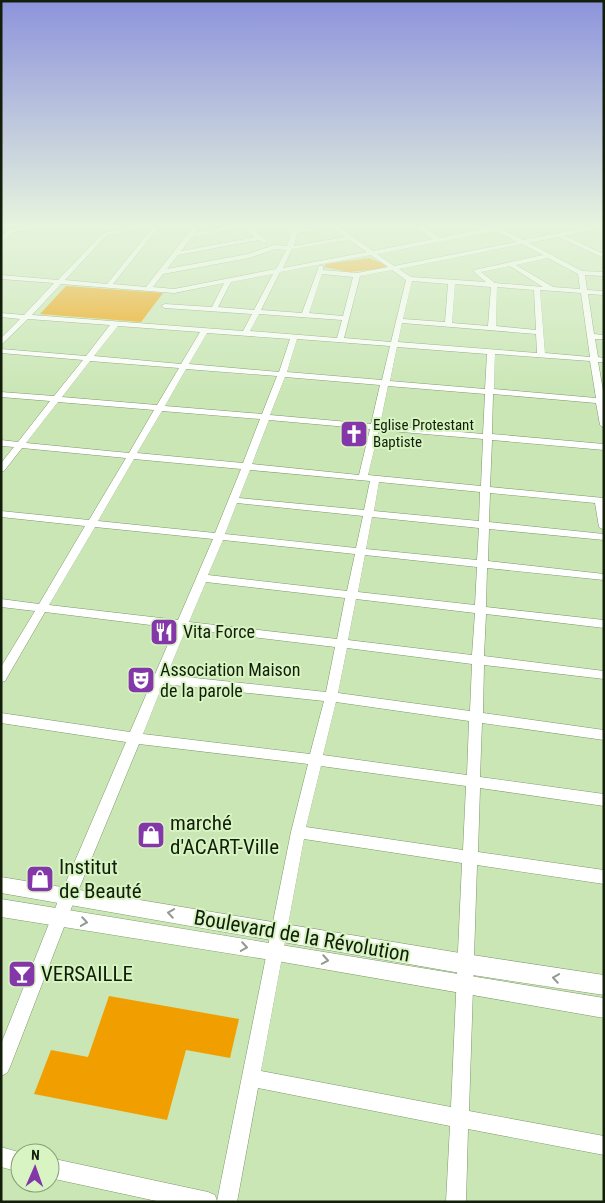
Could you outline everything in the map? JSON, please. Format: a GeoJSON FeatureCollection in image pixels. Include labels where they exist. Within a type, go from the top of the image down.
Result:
{"type":"FeatureCollection","features":[{"type":"Feature","properties":{"kind":"main road","name":"Boulevard de la Révolution"},"geometry":{"type":"LineString","coordinates":[[1,885],[466,964],[604,985]]}},
{"type":"Feature","properties":{"kind":"main road","name":"Boulevard de la Révolution"},"geometry":{"type":"LineString","coordinates":[[1,908],[276,952],[604,1008]]}},
{"type":"Feature","properties":{"kind":"street"},"geometry":{"type":"LineString","coordinates":[[1,343],[60,283]]}},
{"type":"Feature","properties":{"kind":"street"},"geometry":{"type":"LineString","coordinates":[[79,283],[174,291],[213,283]]}},
{"type":"Feature","properties":{"kind":"street"},"geometry":{"type":"LineString","coordinates":[[148,289],[152,283]]}},
{"type":"Feature","properties":{"kind":"street"},"geometry":{"type":"LineString","coordinates":[[214,309],[227,283]]}},
{"type":"Feature","properties":{"kind":"street"},"geometry":{"type":"LineString","coordinates":[[245,334],[272,283]]}},
{"type":"Feature","properties":{"kind":"street"},"geometry":{"type":"LineString","coordinates":[[305,315],[316,283]]}},
{"type":"Feature","properties":{"kind":"street"},"geometry":{"type":"LineString","coordinates":[[340,341],[355,283]]}},
{"type":"Feature","properties":{"kind":"street"},"geometry":{"type":"LineString","coordinates":[[227,1202],[298,832],[318,760],[362,551],[369,513],[369,478],[375,427],[409,283]]}},
{"type":"Feature","properties":{"kind":"street"},"geometry":{"type":"LineString","coordinates":[[448,325],[452,283]]}},
{"type":"Feature","properties":{"kind":"street"},"geometry":{"type":"LineString","coordinates":[[464,283],[604,293]]}},
{"type":"Feature","properties":{"kind":"street"},"geometry":{"type":"LineString","coordinates":[[491,283],[494,286]]}},
{"type":"Feature","properties":{"kind":"street"},"geometry":{"type":"LineString","coordinates":[[541,283],[552,290]]}},
{"type":"Feature","properties":{"kind":"street"},"geometry":{"type":"LineString","coordinates":[[582,283],[602,401],[604,425]]}},
{"type":"Feature","properties":{"kind":"street"},"geometry":{"type":"LineString","coordinates":[[492,328],[494,286]]}},
{"type":"Feature","properties":{"kind":"street"},"geometry":{"type":"LineString","coordinates":[[537,289],[540,355]]}},
{"type":"Feature","properties":{"kind":"street"},"geometry":{"type":"LineString","coordinates":[[159,316],[174,291]]}},
{"type":"Feature","properties":{"kind":"street"},"geometry":{"type":"LineString","coordinates":[[1,315],[116,323],[214,309],[346,318]]}},
{"type":"Feature","properties":{"kind":"street"},"geometry":{"type":"LineString","coordinates":[[159,316],[205,330],[245,334],[604,360]]}},
{"type":"Feature","properties":{"kind":"street"},"geometry":{"type":"LineString","coordinates":[[400,321],[539,332]]}},
{"type":"Feature","properties":{"kind":"street"},"geometry":{"type":"LineString","coordinates":[[1,469],[116,323]]}},
{"type":"Feature","properties":{"kind":"street"},"geometry":{"type":"LineString","coordinates":[[1,678],[133,456],[158,408],[205,330]]}},
{"type":"Feature","properties":{"kind":"street"},"geometry":{"type":"LineString","coordinates":[[590,336],[604,337]]}},
{"type":"Feature","properties":{"kind":"street"},"geometry":{"type":"LineString","coordinates":[[1,1067],[68,896],[234,500],[294,338]]}},
{"type":"Feature","properties":{"kind":"street"},"geometry":{"type":"LineString","coordinates":[[1,351],[602,401]]}},
{"type":"Feature","properties":{"kind":"street"},"geometry":{"type":"LineString","coordinates":[[456,1202],[491,351]]}},
{"type":"Feature","properties":{"kind":"street"},"geometry":{"type":"LineString","coordinates":[[1,394],[604,447]]}},
{"type":"Feature","properties":{"kind":"street"},"geometry":{"type":"LineString","coordinates":[[1,443],[602,501],[604,527]]}},
{"type":"Feature","properties":{"kind":"street"},"geometry":{"type":"LineString","coordinates":[[234,500],[604,537]]}},
{"type":"Feature","properties":{"kind":"street"},"geometry":{"type":"LineString","coordinates":[[1,514],[604,578]]}},
{"type":"Feature","properties":{"kind":"street"},"geometry":{"type":"LineString","coordinates":[[201,578],[604,624]]}},
{"type":"Feature","properties":{"kind":"street"},"geometry":{"type":"LineString","coordinates":[[1,603],[604,675]]}},
{"type":"Feature","properties":{"kind":"street"},"geometry":{"type":"LineString","coordinates":[[160,679],[331,697],[604,735]]}},
{"type":"Feature","properties":{"kind":"street"},"geometry":{"type":"LineString","coordinates":[[1,718],[135,738],[318,760],[604,800]]}},
{"type":"Feature","properties":{"kind":"street"},"geometry":{"type":"LineString","coordinates":[[298,832],[604,877]]}},
{"type":"Feature","properties":{"kind":"street"},"geometry":{"type":"LineString","coordinates":[[252,1078],[604,1146]]}},
{"type":"Feature","properties":{"kind":"street"},"geometry":{"type":"LineString","coordinates":[[60,1170],[208,1202]]}},
{"type":"Feature","properties":{"kind":"shaded area"},"geometry":{"type":"Polygon","coordinates":[[[66,286],[163,293],[141,322],[40,314],[66,286]]]}},
{"type":"Feature","properties":{"kind":"shaded area"},"geometry":{"type":"Polygon","coordinates":[[[109,996],[239,1019],[230,1058],[186,1050],[167,1120],[34,1094],[51,1050],[88,1057],[109,996]]]}},
{"type":"Feature","properties":{"kind":"place","name":"Eglise Protestant Baptiste"},"geometry":{"type":"Point","coordinates":[354,434]}},
{"type":"Feature","properties":{"kind":"place","name":"Vita Force"},"geometry":{"type":"Point","coordinates":[164,632]}},
{"type":"Feature","properties":{"kind":"place","name":"Association Maison de la parole"},"geometry":{"type":"Point","coordinates":[141,680]}},
{"type":"Feature","properties":{"kind":"place","name":"marché d'ACART-Ville"},"geometry":{"type":"Point","coordinates":[151,835]}},
{"type":"Feature","properties":{"kind":"place","name":"Institut de Beauté"},"geometry":{"type":"Point","coordinates":[40,879]}},
{"type":"Feature","properties":{"kind":"place","name":"VERSAILLE"},"geometry":{"type":"Point","coordinates":[22,974]}}]}
